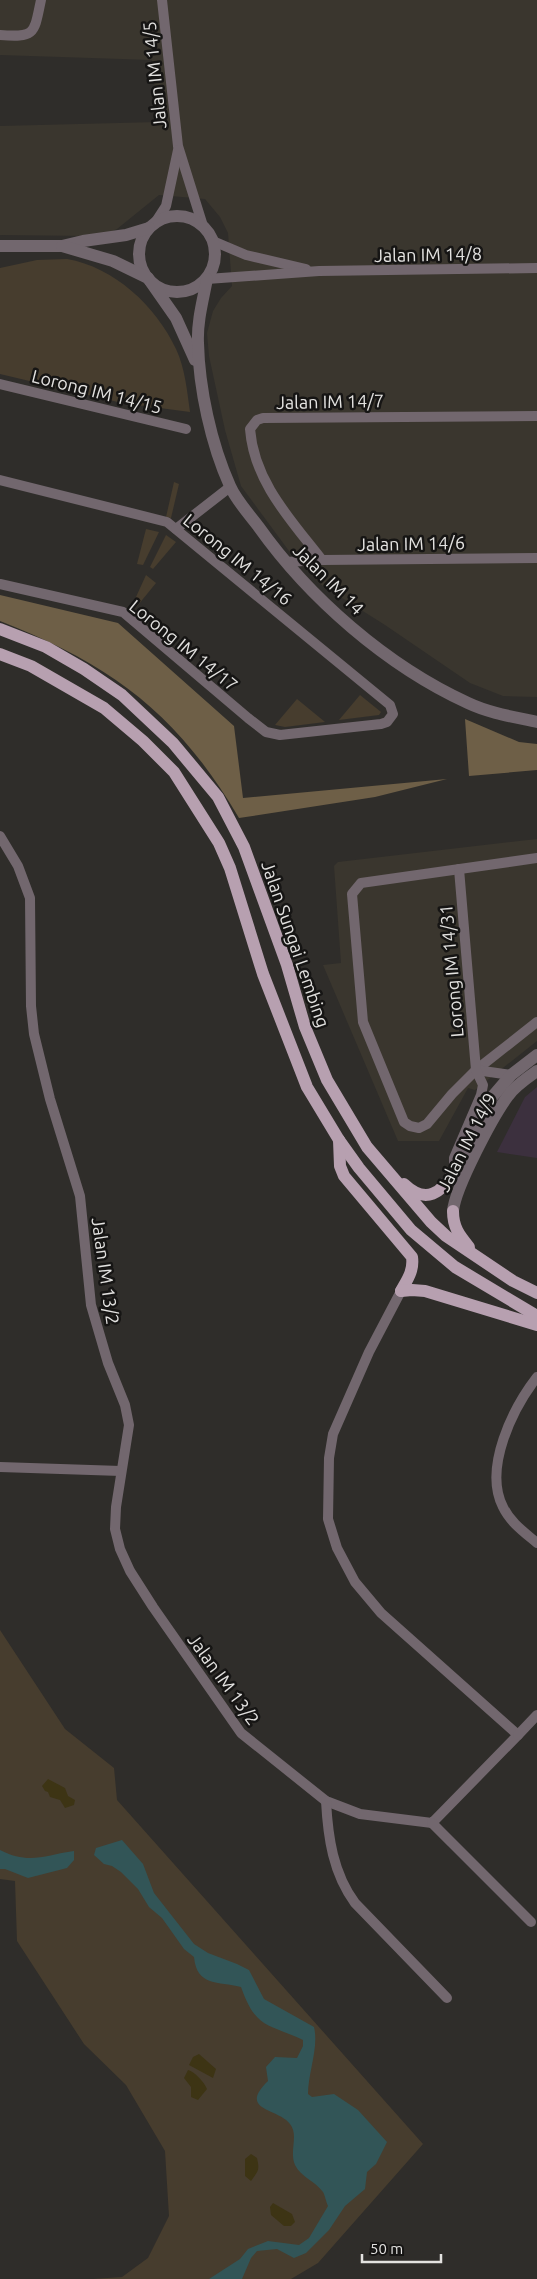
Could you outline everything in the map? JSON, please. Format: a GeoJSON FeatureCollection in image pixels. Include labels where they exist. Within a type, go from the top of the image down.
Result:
{"type":"FeatureCollection","features":[{"type":"Feature","properties":{"kind":"main road","name":"Jalan Sungai Lembing"},"geometry":{"type":"LineString","coordinates":[[0,629],[46,647],[84,669],[122,695],[173,743],[218,797],[244,847],[287,965],[305,1026],[327,1080],[367,1147],[431,1222],[446,1236],[513,1281],[537,1293]]}},
{"type":"Feature","properties":{"kind":"main road"},"geometry":{"type":"LineString","coordinates":[[0,654],[31,666],[104,708],[143,741],[174,772],[219,843],[230,868],[263,974],[307,1087],[339,1140],[359,1168],[410,1230],[455,1267],[537,1316]]}},
{"type":"Feature","properties":{"kind":"main road"},"geometry":{"type":"LineString","coordinates":[[339,1140],[340,1166],[344,1176],[412,1257],[413,1265],[411,1272],[401,1292]]}},
{"type":"Feature","properties":{"kind":"main road"},"geometry":{"type":"LineString","coordinates":[[367,1147],[416,1194],[427,1195],[441,1190],[454,1171]]}},
{"type":"Feature","properties":{"kind":"main road"},"geometry":{"type":"LineString","coordinates":[[453,1211],[453,1219],[458,1233],[478,1258]]}},
{"type":"Feature","properties":{"kind":"main road"},"geometry":{"type":"LineString","coordinates":[[401,1292],[412,1290],[425,1291],[537,1326]]}},
{"type":"Feature","properties":{"kind":"street"},"geometry":{"type":"LineString","coordinates":[[0,35],[22,36],[28,34],[36,24],[41,0]]}},
{"type":"Feature","properties":{"kind":"street","name":"Jalan IM 14/5"},"geometry":{"type":"LineString","coordinates":[[162,0],[178,146]]}},
{"type":"Feature","properties":{"kind":"street"},"geometry":{"type":"LineString","coordinates":[[178,146],[166,206],[141,241],[139,257],[143,272],[176,318],[199,367]]}},
{"type":"Feature","properties":{"kind":"street"},"geometry":{"type":"LineString","coordinates":[[178,146],[203,226],[213,241],[215,259],[214,267],[207,279],[199,321],[199,367]]}},
{"type":"Feature","properties":{"kind":"street"},"geometry":{"type":"LineString","coordinates":[[0,246],[62,246],[126,235],[171,216],[180,216],[196,221],[203,226]]}},
{"type":"Feature","properties":{"kind":"street","name":"Jalan IM 14/8"},"geometry":{"type":"LineString","coordinates":[[213,241],[246,256],[319,271]]}},
{"type":"Feature","properties":{"kind":"street"},"geometry":{"type":"LineString","coordinates":[[62,246],[114,261],[148,278],[163,290],[182,292],[191,290],[207,279]]}},
{"type":"Feature","properties":{"kind":"street","name":"Jalan IM 14/8"},"geometry":{"type":"LineString","coordinates":[[207,279],[319,271],[537,268]]}},
{"type":"Feature","properties":{"kind":"street","name":"Jalan IM 14"},"geometry":{"type":"LineString","coordinates":[[199,367],[210,428],[230,488],[286,562],[324,602],[367,640],[418,675],[468,703],[506,716],[537,722]]}},
{"type":"Feature","properties":{"kind":"street","name":"Lorong IM 14/15"},"geometry":{"type":"LineString","coordinates":[[0,384],[186,429]]}},
{"type":"Feature","properties":{"kind":"street","name":"Jalan IM 14/7"},"geometry":{"type":"LineString","coordinates":[[322,560],[271,493],[263,478],[250,436],[250,429],[257,420],[263,418],[537,416]]}},
{"type":"Feature","properties":{"kind":"street","name":"Lorong IM 14/16"},"geometry":{"type":"LineString","coordinates":[[0,480],[167,522],[390,705],[392,714],[387,722],[381,724],[280,735]]}},
{"type":"Feature","properties":{"kind":"street"},"geometry":{"type":"LineString","coordinates":[[176,529],[230,488]]}},
{"type":"Feature","properties":{"kind":"street","name":"Jalan IM 14/6"},"geometry":{"type":"LineString","coordinates":[[286,562],[537,558]]}},
{"type":"Feature","properties":{"kind":"street","name":"Lorong IM 14/17"},"geometry":{"type":"LineString","coordinates":[[0,584],[123,612],[262,730],[280,735]]}},
{"type":"Feature","properties":{"kind":"street","name":"Jalan IM 13/2"},"geometry":{"type":"LineString","coordinates":[[0,836],[18,866],[30,898],[31,1006],[34,1034],[50,1099],[80,1196],[91,1305],[129,1425],[121,1471],[115,1529],[120,1549],[130,1571],[153,1608],[241,1733],[326,1801],[360,1814],[432,1823]]}},
{"type":"Feature","properties":{"kind":"street"},"geometry":{"type":"LineString","coordinates":[[537,858],[361,882],[352,894],[363,1022],[404,1122],[419,1128],[427,1124],[452,1094],[476,1070],[537,1022]]}},
{"type":"Feature","properties":{"kind":"street","name":"Lorong IM 14/31"},"geometry":{"type":"LineString","coordinates":[[454,1171],[454,1158],[481,1094],[482,1085],[476,1070],[459,869]]}},
{"type":"Feature","properties":{"kind":"street","name":"Jalan IM 14/9"},"geometry":{"type":"LineString","coordinates":[[454,1171],[493,1096],[511,1075],[537,1055]]}},
{"type":"Feature","properties":{"kind":"street"},"geometry":{"type":"LineString","coordinates":[[476,1070],[511,1075]]}},
{"type":"Feature","properties":{"kind":"street","name":"Jalan IM 14/9"},"geometry":{"type":"LineString","coordinates":[[453,1211],[456,1194],[504,1102],[513,1090],[537,1071]]}},
{"type":"Feature","properties":{"kind":"street"},"geometry":{"type":"LineString","coordinates":[[401,1292],[369,1352],[333,1434],[329,1458],[328,1519],[337,1548],[355,1582],[381,1613],[518,1735]]}},
{"type":"Feature","properties":{"kind":"street"},"geometry":{"type":"LineString","coordinates":[[537,1377],[522,1402],[499,1449],[496,1468],[497,1489],[502,1506],[511,1520],[537,1543]]}},
{"type":"Feature","properties":{"kind":"street"},"geometry":{"type":"LineString","coordinates":[[0,1467],[121,1471]]}},
{"type":"Feature","properties":{"kind":"street"},"geometry":{"type":"LineString","coordinates":[[531,1922],[432,1823],[537,1715]]}},
{"type":"Feature","properties":{"kind":"street"},"geometry":{"type":"LineString","coordinates":[[326,1801],[335,1867],[346,1891],[355,1904],[447,1998]]}},
{"type":"Feature","properties":{"kind":"shaded area"},"geometry":{"type":"Polygon","coordinates":[[[0,0],[537,0],[537,697],[503,696],[470,683],[385,625],[320,584],[289,551],[241,486],[225,430],[209,356],[207,333],[213,311],[232,286],[228,233],[220,217],[205,199],[159,195],[117,229],[108,233],[90,236],[0,235],[0,126],[158,122],[152,60],[0,55],[0,0]]]}},
{"type":"Feature","properties":{"kind":"shaded area"},"geometry":{"type":"Polygon","coordinates":[[[67,259],[101,270],[117,280],[132,291],[157,318],[168,333],[182,364],[190,412],[122,403],[0,374],[0,268],[37,260],[67,259]]]}},
{"type":"Feature","properties":{"kind":"shaded area"},"geometry":{"type":"Polygon","coordinates":[[[174,482],[179,484],[171,518],[166,517],[174,482]]]}},
{"type":"Feature","properties":{"kind":"shaded area"},"geometry":{"type":"Polygon","coordinates":[[[146,529],[159,532],[143,565],[137,564],[146,529]]]}},
{"type":"Feature","properties":{"kind":"shaded area"},"geometry":{"type":"Polygon","coordinates":[[[166,535],[176,542],[153,569],[150,567],[166,535]]]}},
{"type":"Feature","properties":{"kind":"shaded area"},"geometry":{"type":"Polygon","coordinates":[[[146,575],[156,583],[134,610],[131,608],[146,575]]]}},
{"type":"Feature","properties":{"kind":"shaded area"},"geometry":{"type":"Polygon","coordinates":[[[0,595],[118,623],[234,726],[243,798],[447,779],[375,797],[239,818],[216,781],[166,721],[108,675],[40,638],[0,621],[0,595]]]}},
{"type":"Feature","properties":{"kind":"shaded area"},"geometry":{"type":"Polygon","coordinates":[[[360,695],[381,712],[379,715],[339,720],[360,695]]]}},
{"type":"Feature","properties":{"kind":"shaded area"},"geometry":{"type":"Polygon","coordinates":[[[297,699],[325,722],[285,727],[275,725],[297,699]]]}},
{"type":"Feature","properties":{"kind":"shaded area"},"geometry":{"type":"Polygon","coordinates":[[[465,719],[519,742],[537,744],[537,770],[469,776],[465,719]]]}},
{"type":"Feature","properties":{"kind":"shaded area"},"geometry":{"type":"Polygon","coordinates":[[[537,839],[537,1041],[475,1090],[468,1088],[439,1141],[398,1141],[323,965],[341,963],[334,866],[338,862],[537,839]]]}},
{"type":"Feature","properties":{"kind":"shaded area"},"geometry":{"type":"Polygon","coordinates":[[[537,1087],[537,1158],[497,1152],[525,1097],[537,1087]]]}},
{"type":"Feature","properties":{"kind":"shaded area"},"geometry":{"type":"Polygon","coordinates":[[[0,1630],[65,1729],[114,1768],[117,1800],[423,2144],[318,2263],[291,2279],[93,2279],[122,2277],[148,2258],[169,2216],[165,2151],[126,2085],[84,2044],[17,1941],[15,1881],[0,1879],[0,1630]]]}},
{"type":"Feature","properties":{"kind":"sand"},"geometry":{"type":"Polygon","coordinates":[[[48,1779],[65,1788],[68,1796],[75,1800],[74,1805],[65,1808],[60,1800],[50,1797],[42,1786],[48,1779]]]}},
{"type":"Feature","properties":{"kind":"sand"},"geometry":{"type":"Polygon","coordinates":[[[199,2054],[216,2069],[213,2078],[189,2065],[193,2057],[199,2054]]]}},
{"type":"Feature","properties":{"kind":"sand"},"geometry":{"type":"Polygon","coordinates":[[[188,2070],[204,2083],[207,2089],[198,2100],[191,2097],[191,2087],[184,2078],[188,2070]]]}},
{"type":"Feature","properties":{"kind":"sand"},"geometry":{"type":"Polygon","coordinates":[[[251,2154],[257,2158],[258,2168],[251,2181],[245,2176],[245,2159],[251,2154]]]}},
{"type":"Feature","properties":{"kind":"sand"},"geometry":{"type":"Polygon","coordinates":[[[273,2203],[292,2214],[295,2222],[291,2226],[284,2226],[271,2215],[270,2207],[273,2203]]]}},
{"type":"Feature","properties":{"kind":"water"},"geometry":{"type":"Polygon","coordinates":[[[122,1840],[143,1864],[154,1893],[194,1944],[208,1953],[249,1970],[264,1999],[314,2027],[315,2043],[308,2094],[312,2097],[334,2094],[358,2110],[387,2142],[376,2164],[367,2172],[365,2189],[345,2206],[329,2230],[306,2253],[294,2258],[277,2249],[257,2251],[251,2258],[242,2279],[209,2279],[240,2259],[248,2249],[268,2241],[299,2245],[309,2238],[328,2206],[323,2192],[301,2173],[295,2165],[293,2160],[293,2128],[285,2119],[258,2104],[257,2098],[268,2081],[266,2067],[275,2057],[297,2058],[303,2046],[303,2040],[272,2027],[258,2018],[246,2001],[241,1987],[210,1981],[199,1974],[194,1957],[184,1949],[162,1918],[149,1907],[138,1889],[121,1872],[112,1866],[104,1864],[94,1855],[96,1848],[122,1840]]]}},
{"type":"Feature","properties":{"kind":"water"},"geometry":{"type":"Polygon","coordinates":[[[0,1850],[10,1855],[29,1858],[74,1851],[74,1860],[67,1868],[28,1878],[5,1869],[0,1869],[0,1850]]]}}]}
